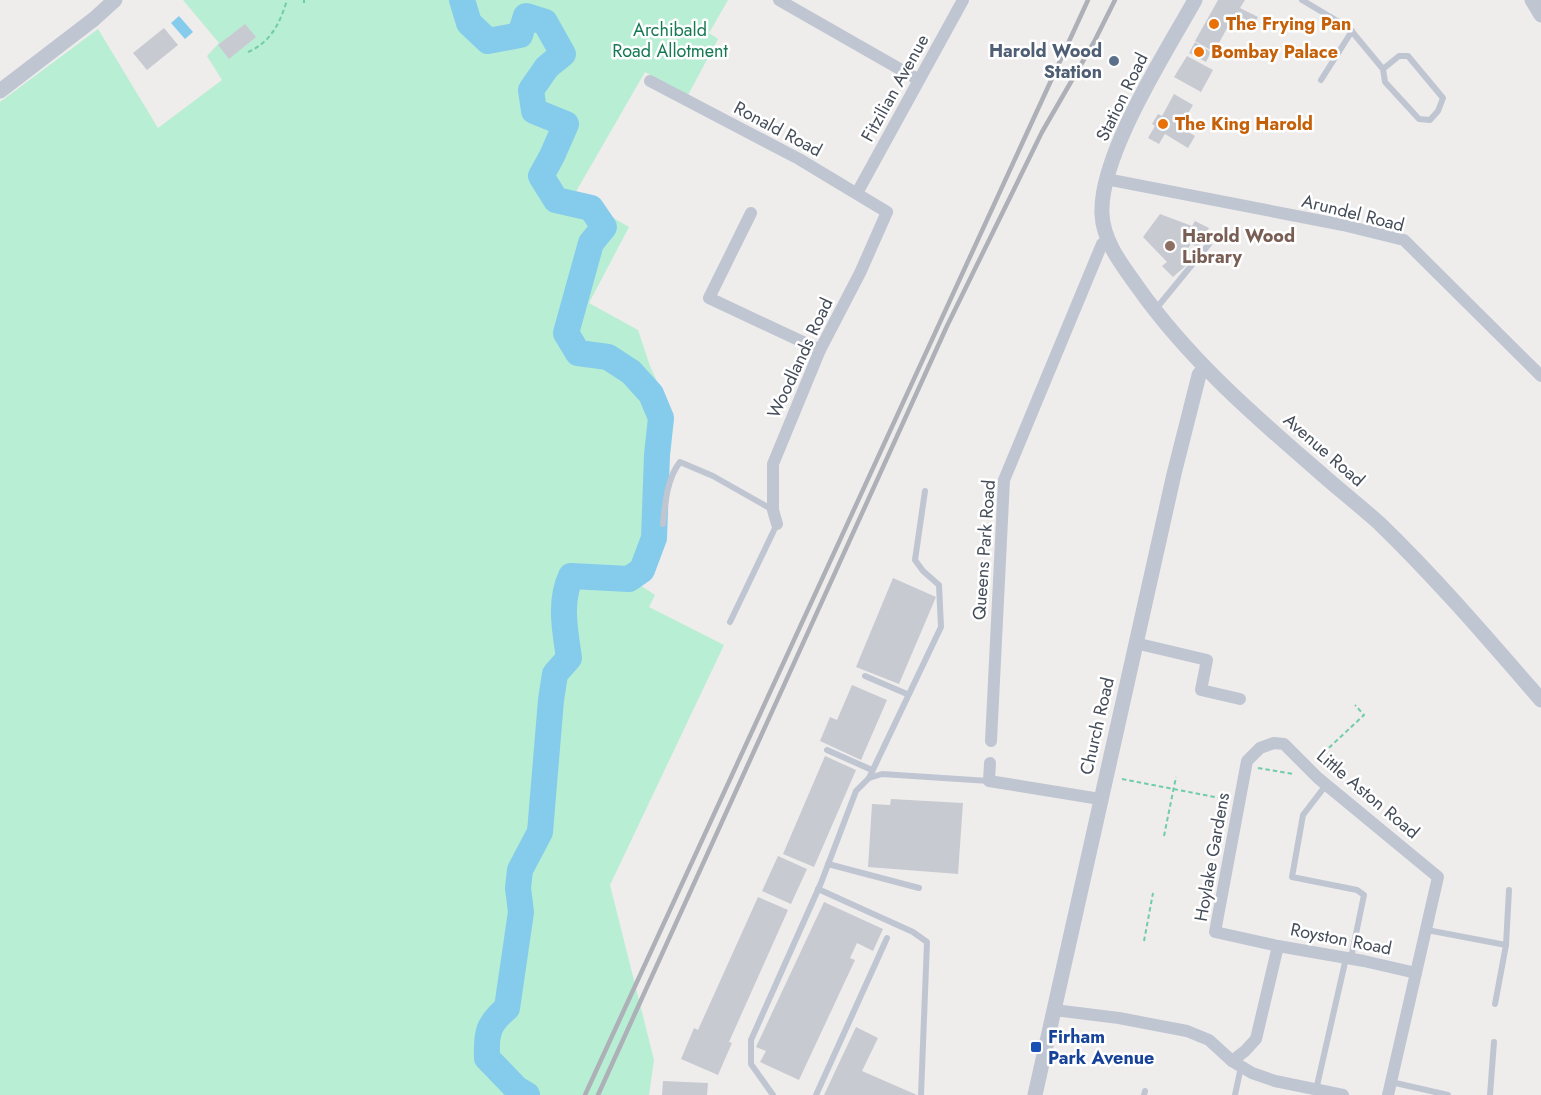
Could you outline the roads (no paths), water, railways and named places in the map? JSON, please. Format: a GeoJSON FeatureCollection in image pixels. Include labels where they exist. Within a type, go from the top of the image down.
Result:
{"type":"FeatureCollection","features":[{"type":"Feature","properties":{"kind":"street"},"geometry":{"type":"LineString","coordinates":[[0,92],[115,0]]}},
{"type":"Feature","properties":{"kind":"street"},"geometry":{"type":"LineString","coordinates":[[779,0],[919,80]]}},
{"type":"Feature","properties":{"kind":"street","name":"Fitzilian Avenue"},"geometry":{"type":"LineString","coordinates":[[857,193],[963,0]]}},
{"type":"Feature","properties":{"kind":"street","name":"Station Road"},"geometry":{"type":"LineString","coordinates":[[1102,216],[1102,198],[1106,179],[1122,136],[1195,0]]}},
{"type":"Feature","properties":{"kind":"street"},"geometry":{"type":"LineString","coordinates":[[1532,0],[1541,15]]}},
{"type":"Feature","properties":{"kind":"street","name":"Ronald Road"},"geometry":{"type":"LineString","coordinates":[[650,81],[799,159],[887,212]]}},
{"type":"Feature","properties":{"kind":"street","name":"Arundel Road"},"geometry":{"type":"LineString","coordinates":[[1106,179],[1343,225],[1404,240],[1541,376]]}},
{"type":"Feature","properties":{"kind":"street","name":"Woodlands Road"},"geometry":{"type":"LineString","coordinates":[[777,524],[773,510],[773,464],[820,350],[860,273],[887,212]]}},
{"type":"Feature","properties":{"kind":"street"},"geometry":{"type":"LineString","coordinates":[[752,213],[709,298],[820,350]]}},
{"type":"Feature","properties":{"kind":"street","name":"Avenue Road"},"geometry":{"type":"LineString","coordinates":[[1102,216],[1108,240],[1130,276],[1182,345],[1285,443],[1377,522],[1415,560],[1541,700]]}},
{"type":"Feature","properties":{"kind":"street","name":"Queens Park Road"},"geometry":{"type":"LineString","coordinates":[[991,741],[1004,480],[1102,244],[1108,240]]}},
{"type":"Feature","properties":{"kind":"street","name":"Church Road"},"geometry":{"type":"LineString","coordinates":[[1035,1095],[1135,644],[1199,375],[1204,368]]}},
{"type":"Feature","properties":{"kind":"street"},"geometry":{"type":"LineString","coordinates":[[1135,644],[1207,660],[1201,690],[1240,699]]}},
{"type":"Feature","properties":{"kind":"street","name":"Little Aston Road"},"geometry":{"type":"LineString","coordinates":[[1247,766],[1247,761],[1260,748],[1274,742],[1284,744],[1322,781],[1438,877],[1427,930]]}},
{"type":"Feature","properties":{"kind":"street"},"geometry":{"type":"LineString","coordinates":[[990,763],[989,780],[1100,799]]}},
{"type":"Feature","properties":{"kind":"street","name":"Hoylake Gardens"},"geometry":{"type":"LineString","coordinates":[[1247,766],[1215,932],[1278,946]]}},
{"type":"Feature","properties":{"kind":"street"},"geometry":{"type":"LineString","coordinates":[[1388,1095],[1427,930]]}},
{"type":"Feature","properties":{"kind":"street","name":"Royston Road"},"geometry":{"type":"LineString","coordinates":[[1237,1064],[1256,1038],[1278,946],[1349,958],[1416,973]]}},
{"type":"Feature","properties":{"kind":"street"},"geometry":{"type":"LineString","coordinates":[[1054,1011],[1119,1018],[1187,1031],[1209,1040],[1237,1064],[1252,1073],[1275,1081],[1343,1095]]}},
{"type":"Feature","properties":{"kind":"lane"},"geometry":{"type":"LineString","coordinates":[[1302,0],[1352,32],[1383,69],[1385,82],[1419,119],[1430,120],[1438,111],[1443,98],[1408,56],[1399,56],[1383,69]]}},
{"type":"Feature","properties":{"kind":"lane"},"geometry":{"type":"LineString","coordinates":[[1321,80],[1352,32]]}},
{"type":"Feature","properties":{"kind":"lane"},"geometry":{"type":"LineString","coordinates":[[1155,311],[1209,244]]}},
{"type":"Feature","properties":{"kind":"lane"},"geometry":{"type":"LineString","coordinates":[[663,524],[666,499],[675,468],[680,462],[713,476],[773,510]]}},
{"type":"Feature","properties":{"kind":"lane"},"geometry":{"type":"LineString","coordinates":[[869,778],[941,627],[939,585],[923,571],[915,560],[925,491]]}},
{"type":"Feature","properties":{"kind":"lane"},"geometry":{"type":"LineString","coordinates":[[730,622],[777,524]]}},
{"type":"Feature","properties":{"kind":"lane"},"geometry":{"type":"LineString","coordinates":[[865,676],[908,694]]}},
{"type":"Feature","properties":{"kind":"lane"},"geometry":{"type":"LineString","coordinates":[[826,750],[872,770]]}},
{"type":"Feature","properties":{"kind":"lane"},"geometry":{"type":"LineString","coordinates":[[772,1095],[751,1064],[751,1040],[818,889],[856,790],[869,778],[882,774],[989,780]]}},
{"type":"Feature","properties":{"kind":"lane"},"geometry":{"type":"LineString","coordinates":[[1316,1090],[1364,895],[1357,890],[1292,877],[1303,815],[1322,781]]}},
{"type":"Feature","properties":{"kind":"lane"},"geometry":{"type":"LineString","coordinates":[[828,864],[920,888]]}},
{"type":"Feature","properties":{"kind":"lane"},"geometry":{"type":"LineString","coordinates":[[818,889],[914,932],[927,942],[921,1095]]}},
{"type":"Feature","properties":{"kind":"lane"},"geometry":{"type":"LineString","coordinates":[[1496,1004],[1506,945],[1509,890]]}},
{"type":"Feature","properties":{"kind":"lane"},"geometry":{"type":"LineString","coordinates":[[1427,930],[1506,945]]}},
{"type":"Feature","properties":{"kind":"lane"},"geometry":{"type":"LineString","coordinates":[[816,1095],[887,938]]}},
{"type":"Feature","properties":{"kind":"lane"},"geometry":{"type":"LineString","coordinates":[[1490,1095],[1494,1042]]}},
{"type":"Feature","properties":{"kind":"lane"},"geometry":{"type":"LineString","coordinates":[[1235,1095],[1237,1064]]}},
{"type":"Feature","properties":{"kind":"lane"},"geometry":{"type":"LineString","coordinates":[[1391,1082],[1448,1095]]}},
{"type":"Feature","properties":{"kind":"water"},"geometry":{"type":"Polygon","coordinates":[[[179,16],[193,32],[185,39],[171,23],[179,16]]]}},
{"type":"Feature","properties":{"kind":"waterway"},"geometry":{"type":"LineString","coordinates":[[462,0],[469,23],[488,41],[520,35],[526,16],[545,22],[563,54],[547,67],[531,90],[534,111],[566,124],[541,176],[556,200],[591,208],[604,227],[591,243],[566,333],[578,353],[608,357],[631,372],[651,394],[661,418],[657,455],[654,538],[642,570],[629,579],[571,576],[565,596],[564,616],[569,658],[555,674],[540,832],[520,870],[518,888],[521,912],[507,1008],[492,1024],[487,1042],[487,1058],[517,1089],[527,1095]]}},
{"type":"Feature","properties":{"kind":"railway"},"geometry":{"type":"LineString","coordinates":[[585,1095],[1088,0]]}},
{"type":"Feature","properties":{"kind":"railway"},"geometry":{"type":"LineString","coordinates":[[598,1095],[947,326],[1042,132],[1094,42],[1115,0]]}},
{"type":"Feature","properties":{"kind":"place","name":"The Frying Pan"},"geometry":{"type":"Point","coordinates":[1214,24]}},
{"type":"Feature","properties":{"kind":"place","name":"Bombay Palace"},"geometry":{"type":"Point","coordinates":[1199,52]}},
{"type":"Feature","properties":{"kind":"place","name":"Harold Wood Station"},"geometry":{"type":"Point","coordinates":[1114,61]}},
{"type":"Feature","properties":{"kind":"place","name":"The King Harold"},"geometry":{"type":"Point","coordinates":[1163,124]}},
{"type":"Feature","properties":{"kind":"place","name":"Harold Wood Library"},"geometry":{"type":"Point","coordinates":[1170,246]}},
{"type":"Feature","properties":{"kind":"place","name":"Firham Park Avenue"},"geometry":{"type":"Point","coordinates":[1036,1047]}},
{"type":"Feature","properties":{"kind":"park label","name":"Archibald Road Allotment"},"geometry":{"type":"Point","coordinates":[670,40]}}]}
